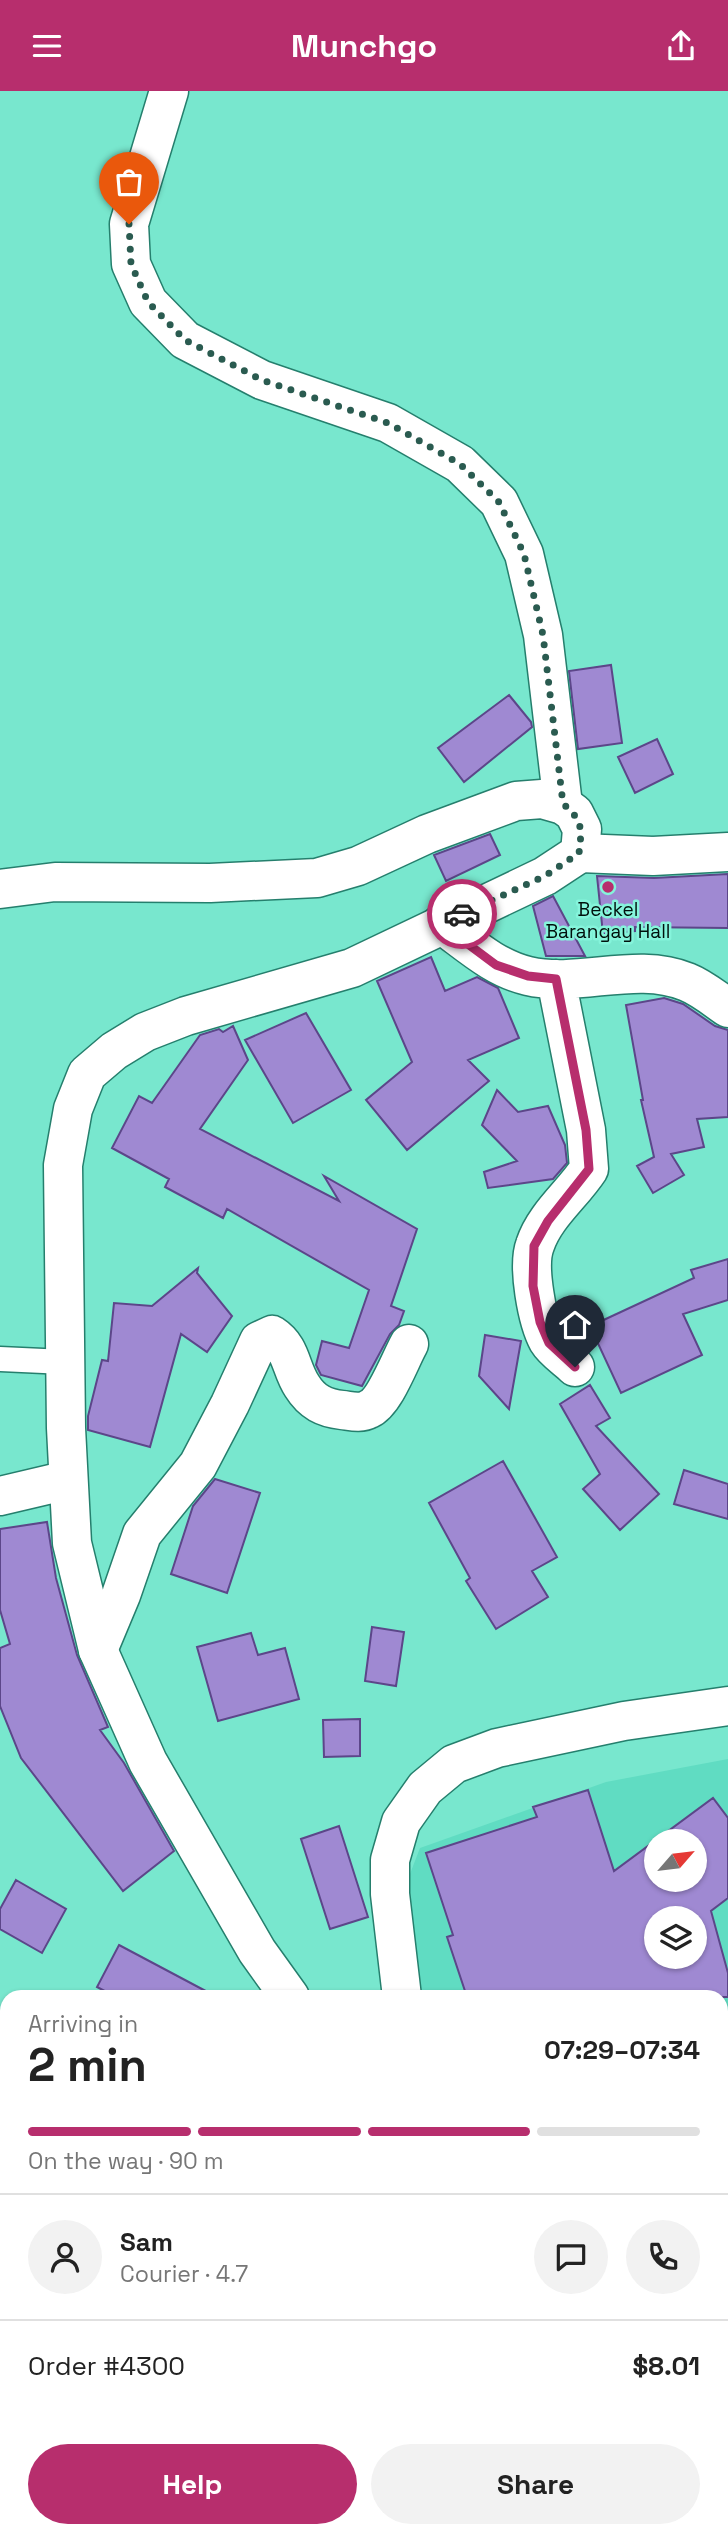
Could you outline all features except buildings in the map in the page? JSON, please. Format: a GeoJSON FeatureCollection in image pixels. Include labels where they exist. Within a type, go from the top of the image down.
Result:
{"type":"FeatureCollection","features":[{"type":"Feature","properties":{"kind":"street"},"geometry":{"type":"LineString","coordinates":[[169,91],[129,224],[131,264],[148,302],[185,340],[262,380],[388,423],[460,464],[499,502],[524,554],[543,635],[563,804]]}},
{"type":"Feature","properties":{"kind":"street"},"geometry":{"type":"LineString","coordinates":[[0,889],[55,882],[211,883],[317,878],[358,866],[428,834],[516,801],[542,799],[563,804],[574,813],[582,829],[579,853]]}},
{"type":"Feature","properties":{"kind":"street"},"geometry":{"type":"LineString","coordinates":[[653,856],[684,837],[728,826]]}},
{"type":"Feature","properties":{"kind":"street"},"geometry":{"type":"LineString","coordinates":[[285,1990],[257,1951],[148,1762],[97,1650],[72,1543],[68,1480],[64,1165],[73,1109],[87,1074],[114,1051],[145,1032],[186,1016],[352,968],[545,876],[579,853],[653,856],[728,852]]}},
{"type":"Feature","properties":{"kind":"street"},"geometry":{"type":"LineString","coordinates":[[441,924],[496,965],[528,976],[556,979],[662,975],[688,982],[728,1008]]}},
{"type":"Feature","properties":{"kind":"street"},"geometry":{"type":"LineString","coordinates":[[556,979],[586,1130],[589,1169],[548,1221],[534,1246],[533,1286],[540,1322],[549,1343],[575,1367]]}},
{"type":"Feature","properties":{"kind":"street"},"geometry":{"type":"LineString","coordinates":[[97,1650],[121,1595],[142,1534],[198,1465],[230,1404],[258,1341],[272,1335],[283,1342],[295,1374],[313,1400],[327,1409],[359,1412],[370,1409],[379,1401],[409,1344]]}},
{"type":"Feature","properties":{"kind":"street"},"geometry":{"type":"LineString","coordinates":[[0,1496],[68,1480]]}},
{"type":"Feature","properties":{"kind":"street"},"geometry":{"type":"LineString","coordinates":[[401,1990],[390,1893],[390,1860],[401,1822],[425,1788],[454,1764],[496,1748],[624,1721],[728,1706]]}},
{"type":"Feature","properties":{"kind":"lane"},"geometry":{"type":"LineString","coordinates":[[0,1359],[65,1362]]}},
{"type":"Feature","properties":{"kind":"shaded area"},"geometry":{"type":"Polygon","coordinates":[[[728,1759],[728,1990],[408,1990],[398,1905],[420,1848],[606,1782],[728,1759]]]}},
{"type":"Feature","properties":{"kind":"way so far"},"geometry":{"type":"LineString","coordinates":[[129,224],[131,264],[148,302],[185,340],[262,380],[388,423],[460,464],[499,502],[524,554],[543,635],[563,804],[574,813],[582,829],[579,853],[545,876],[462,914]]}},
{"type":"Feature","properties":{"kind":"place","name":"Beckel Barangay Hall"},"geometry":{"type":"Point","coordinates":[608,887]}},
{"type":"Feature","properties":{"kind":"route"},"geometry":{"type":"LineString","coordinates":[[462,914],[441,924],[496,965],[528,976],[556,979],[586,1130],[589,1169],[548,1221],[534,1246],[533,1286],[540,1322],[549,1343],[575,1367]]}}]}
